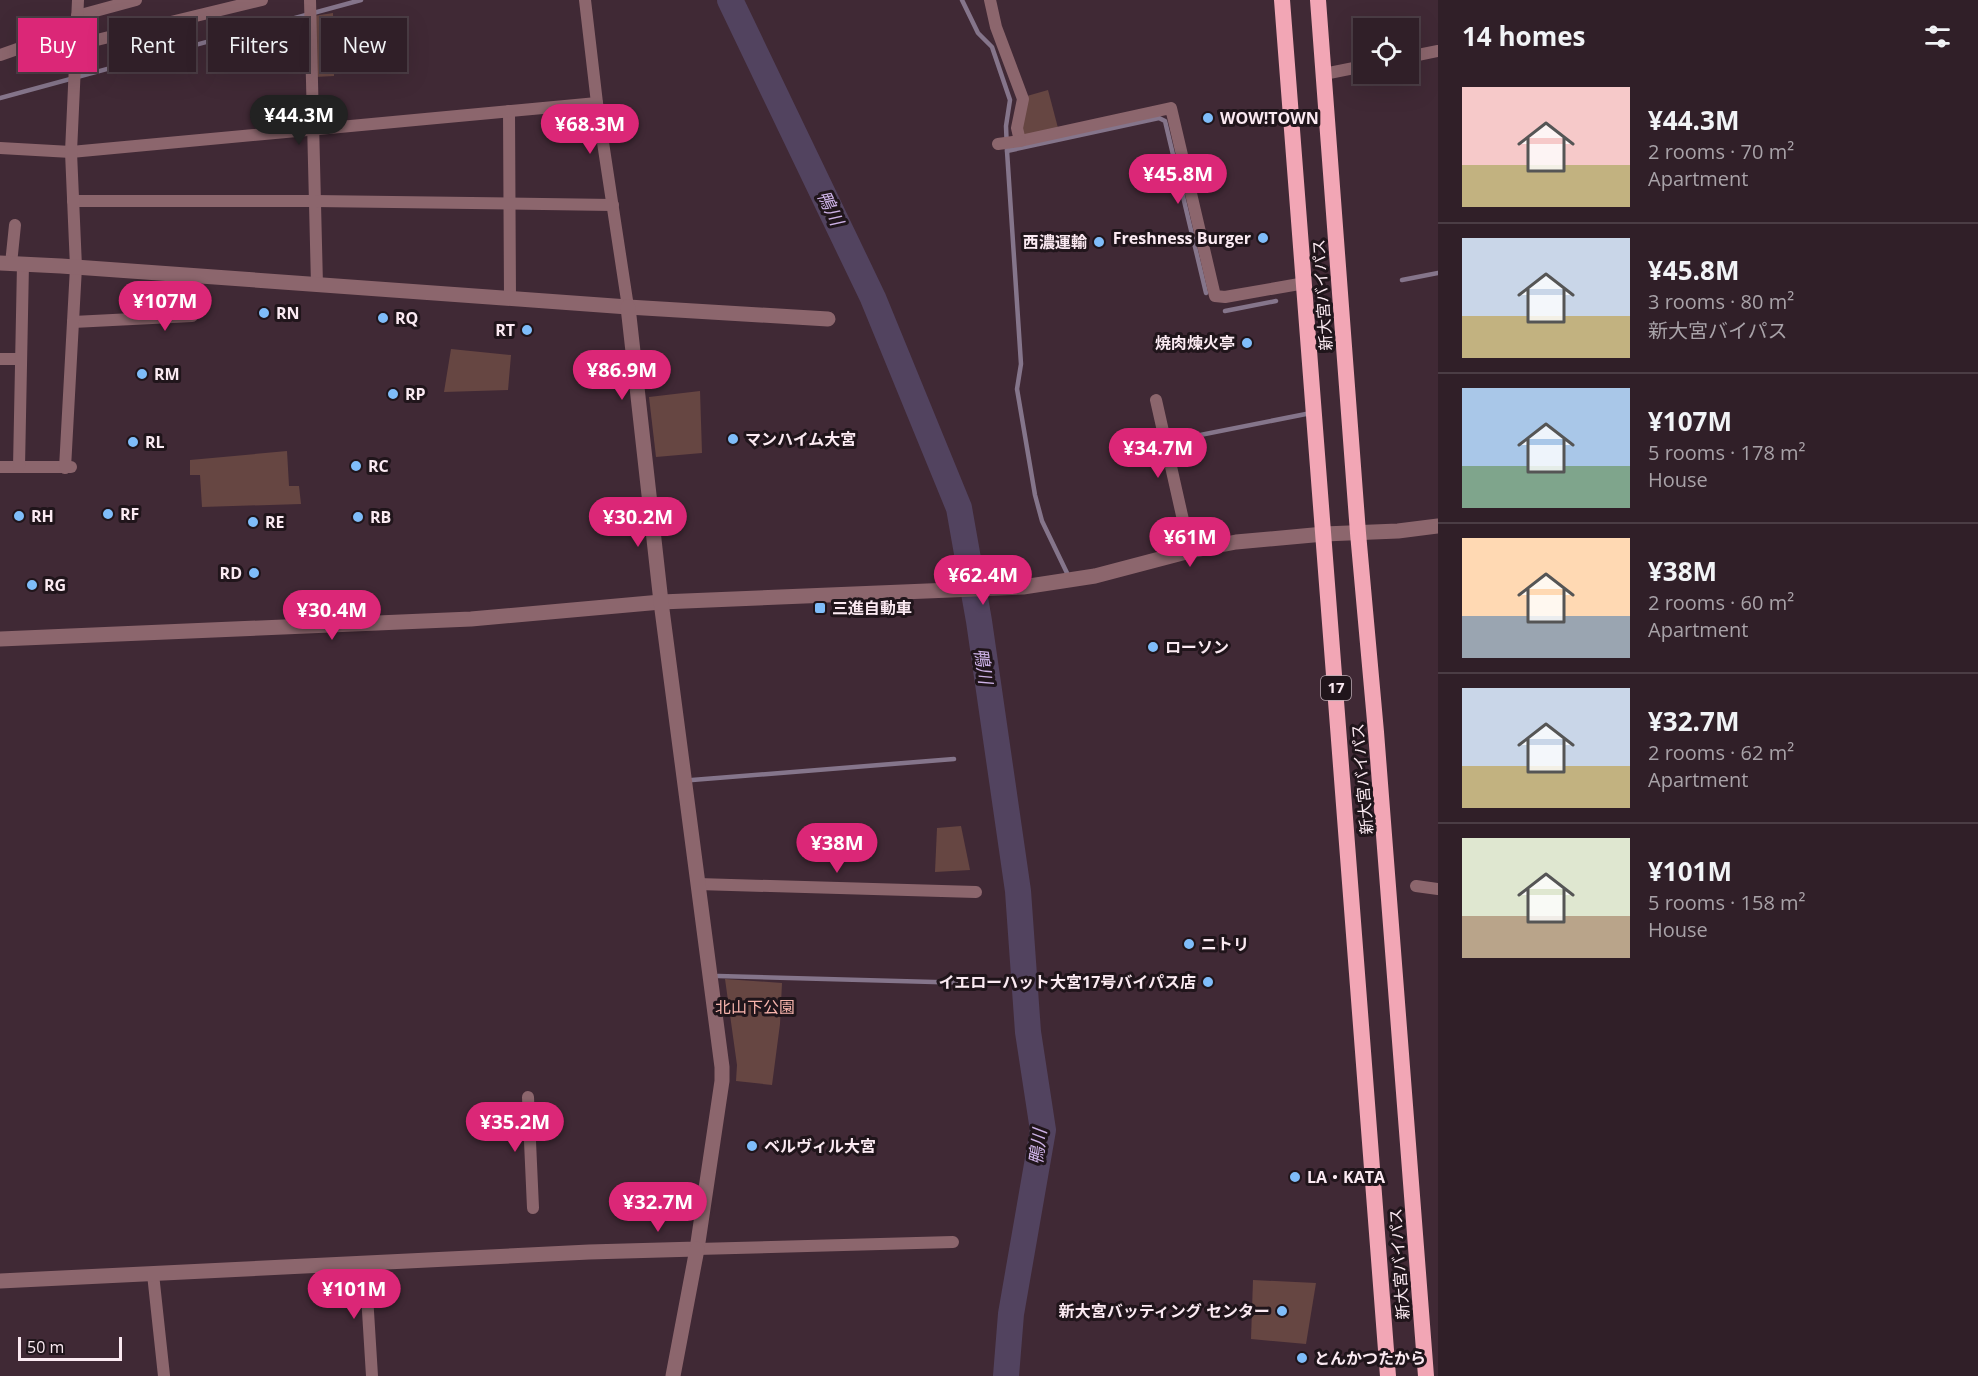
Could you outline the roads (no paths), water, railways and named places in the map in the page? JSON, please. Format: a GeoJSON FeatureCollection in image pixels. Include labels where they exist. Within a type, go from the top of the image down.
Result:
{"type":"FeatureCollection","features":[{"type":"Feature","properties":{"kind":"highway","name":"新大宮バイパス"},"geometry":{"type":"LineString","coordinates":[[1282,0],[1388,1376]]}},
{"type":"Feature","properties":{"kind":"highway","name":"新大宮バイパス"},"geometry":{"type":"LineString","coordinates":[[1318,0],[1358,533],[1376,732],[1426,1376]]}},
{"type":"Feature","properties":{"kind":"street"},"geometry":{"type":"LineString","coordinates":[[77,18],[78,0]]}},
{"type":"Feature","properties":{"kind":"street"},"geometry":{"type":"LineString","coordinates":[[88,18],[136,0]]}},
{"type":"Feature","properties":{"kind":"street"},"geometry":{"type":"LineString","coordinates":[[97,40],[262,0]]}},
{"type":"Feature","properties":{"kind":"street"},"geometry":{"type":"LineString","coordinates":[[310,0],[317,285]]}},
{"type":"Feature","properties":{"kind":"street"},"geometry":{"type":"LineString","coordinates":[[585,0],[597,103],[628,307],[661,602],[722,1074],[697,1249],[673,1376]]}},
{"type":"Feature","properties":{"kind":"street"},"geometry":{"type":"LineString","coordinates":[[990,0],[996,27],[1023,99],[1017,128],[1020,141]]}},
{"type":"Feature","properties":{"kind":"street"},"geometry":{"type":"LineString","coordinates":[[0,55],[18,47]]}},
{"type":"Feature","properties":{"kind":"street"},"geometry":{"type":"LineString","coordinates":[[1419,55],[1438,51]]}},
{"type":"Feature","properties":{"kind":"street"},"geometry":{"type":"LineString","coordinates":[[1324,74],[1353,68]]}},
{"type":"Feature","properties":{"kind":"street"},"geometry":{"type":"LineString","coordinates":[[0,466],[69,467],[76,267],[71,152],[75,72]]}},
{"type":"Feature","properties":{"kind":"street"},"geometry":{"type":"LineString","coordinates":[[0,148],[71,152],[597,103]]}},
{"type":"Feature","properties":{"kind":"street"},"geometry":{"type":"LineString","coordinates":[[998,144],[1171,108],[1215,296],[1225,297],[1305,283]]}},
{"type":"Feature","properties":{"kind":"street"},"geometry":{"type":"LineString","coordinates":[[509,111],[510,298]]}},
{"type":"Feature","properties":{"kind":"street"},"geometry":{"type":"LineString","coordinates":[[73,201],[613,205]]}},
{"type":"Feature","properties":{"kind":"street"},"geometry":{"type":"LineString","coordinates":[[15,225],[12,264],[21,359],[19,467]]}},
{"type":"Feature","properties":{"kind":"street"},"geometry":{"type":"LineString","coordinates":[[12,264],[828,319]]}},
{"type":"Feature","properties":{"kind":"street"},"geometry":{"type":"LineString","coordinates":[[73,322],[192,316],[192,275]]}},
{"type":"Feature","properties":{"kind":"street"},"geometry":{"type":"LineString","coordinates":[[0,359],[21,359]]}},
{"type":"Feature","properties":{"kind":"street"},"geometry":{"type":"LineString","coordinates":[[1156,400],[1190,551]]}},
{"type":"Feature","properties":{"kind":"street"},"geometry":{"type":"LineString","coordinates":[[0,639],[471,619],[661,602],[1023,587],[1095,576],[1190,551],[1236,542],[1438,526]]}},
{"type":"Feature","properties":{"kind":"street"},"geometry":{"type":"LineString","coordinates":[[698,884],[976,892]]}},
{"type":"Feature","properties":{"kind":"street"},"geometry":{"type":"LineString","coordinates":[[1416,886],[1438,889]]}},
{"type":"Feature","properties":{"kind":"street"},"geometry":{"type":"LineString","coordinates":[[528,1097],[532,1208]]}},
{"type":"Feature","properties":{"kind":"street"},"geometry":{"type":"LineString","coordinates":[[0,1281],[589,1252],[954,1242]]}},
{"type":"Feature","properties":{"kind":"street"},"geometry":{"type":"LineString","coordinates":[[365,1263],[372,1376]]}},
{"type":"Feature","properties":{"kind":"street"},"geometry":{"type":"LineString","coordinates":[[153,1274],[164,1376]]}},
{"type":"Feature","properties":{"kind":"waterway"},"geometry":{"type":"LineString","coordinates":[[0,98],[361,0]]}},
{"type":"Feature","properties":{"kind":"waterway","name":"鴨川"},"geometry":{"type":"LineString","coordinates":[[730,0],[873,298],[959,508],[979,621],[1018,891],[1028,1032],[1043,1130],[1011,1314],[1006,1376]]}},
{"type":"Feature","properties":{"kind":"waterway"},"geometry":{"type":"LineString","coordinates":[[962,0],[978,33],[992,47],[1010,100],[1006,126],[1007,151],[1159,118],[1165,121],[1206,293]]}},
{"type":"Feature","properties":{"kind":"waterway"},"geometry":{"type":"LineString","coordinates":[[1007,151],[1021,364],[1017,389],[1035,495],[1042,521],[1067,573]]}},
{"type":"Feature","properties":{"kind":"waterway"},"geometry":{"type":"LineString","coordinates":[[1402,280],[1438,273]]}},
{"type":"Feature","properties":{"kind":"waterway"},"geometry":{"type":"LineString","coordinates":[[1225,311],[1276,301]]}},
{"type":"Feature","properties":{"kind":"waterway"},"geometry":{"type":"LineString","coordinates":[[1170,441],[1311,413]]}},
{"type":"Feature","properties":{"kind":"waterway"},"geometry":{"type":"LineString","coordinates":[[692,780],[954,759]]}},
{"type":"Feature","properties":{"kind":"waterway"},"geometry":{"type":"LineString","coordinates":[[718,976],[970,983]]}},
{"type":"Feature","properties":{"kind":"place","name":"WOW!TOWN"},"geometry":{"type":"Point","coordinates":[1208,118]}},
{"type":"Feature","properties":{"kind":"place","name":"Freshness Burger"},"geometry":{"type":"Point","coordinates":[1263,238]}},
{"type":"Feature","properties":{"kind":"place","name":"西濃運輸"},"geometry":{"type":"Point","coordinates":[1099,242]}},
{"type":"Feature","properties":{"kind":"place","name":"RN"},"geometry":{"type":"Point","coordinates":[264,313]}},
{"type":"Feature","properties":{"kind":"place","name":"RQ"},"geometry":{"type":"Point","coordinates":[383,318]}},
{"type":"Feature","properties":{"kind":"place","name":"RT"},"geometry":{"type":"Point","coordinates":[527,330]}},
{"type":"Feature","properties":{"kind":"place","name":"焼肉煉火亭"},"geometry":{"type":"Point","coordinates":[1247,343]}},
{"type":"Feature","properties":{"kind":"place","name":"RM"},"geometry":{"type":"Point","coordinates":[142,374]}},
{"type":"Feature","properties":{"kind":"place","name":"RP"},"geometry":{"type":"Point","coordinates":[393,394]}},
{"type":"Feature","properties":{"kind":"place","name":"マンハイム大宮"},"geometry":{"type":"Point","coordinates":[733,439]}},
{"type":"Feature","properties":{"kind":"place","name":"RL"},"geometry":{"type":"Point","coordinates":[133,442]}},
{"type":"Feature","properties":{"kind":"place","name":"RC"},"geometry":{"type":"Point","coordinates":[356,466]}},
{"type":"Feature","properties":{"kind":"place","name":"RF"},"geometry":{"type":"Point","coordinates":[108,514]}},
{"type":"Feature","properties":{"kind":"place","name":"RH"},"geometry":{"type":"Point","coordinates":[19,516]}},
{"type":"Feature","properties":{"kind":"place","name":"RB"},"geometry":{"type":"Point","coordinates":[358,517]}},
{"type":"Feature","properties":{"kind":"place","name":"RE"},"geometry":{"type":"Point","coordinates":[253,522]}},
{"type":"Feature","properties":{"kind":"place","name":"RD"},"geometry":{"type":"Point","coordinates":[254,573]}},
{"type":"Feature","properties":{"kind":"place","name":"RG"},"geometry":{"type":"Point","coordinates":[32,585]}},
{"type":"Feature","properties":{"kind":"place","name":"三進自動車"},"geometry":{"type":"Point","coordinates":[820,608]}},
{"type":"Feature","properties":{"kind":"place","name":"ローソン"},"geometry":{"type":"Point","coordinates":[1153,647]}},
{"type":"Feature","properties":{"kind":"place","name":"ニトリ"},"geometry":{"type":"Point","coordinates":[1189,944]}},
{"type":"Feature","properties":{"kind":"place","name":"イエローハット大宮17号バイパス店"},"geometry":{"type":"Point","coordinates":[1208,982]}},
{"type":"Feature","properties":{"kind":"place","name":"ベルヴィル大宮"},"geometry":{"type":"Point","coordinates":[752,1146]}},
{"type":"Feature","properties":{"kind":"place","name":"LA・KATA"},"geometry":{"type":"Point","coordinates":[1295,1177]}},
{"type":"Feature","properties":{"kind":"place","name":"新大宮バッティング センター"},"geometry":{"type":"Point","coordinates":[1282,1311]}},
{"type":"Feature","properties":{"kind":"place","name":"とんかつたから"},"geometry":{"type":"Point","coordinates":[1302,1358]}},
{"type":"Feature","properties":{"kind":"park label","name":"北山下公園"},"geometry":{"type":"Point","coordinates":[755,1007]}}]}
